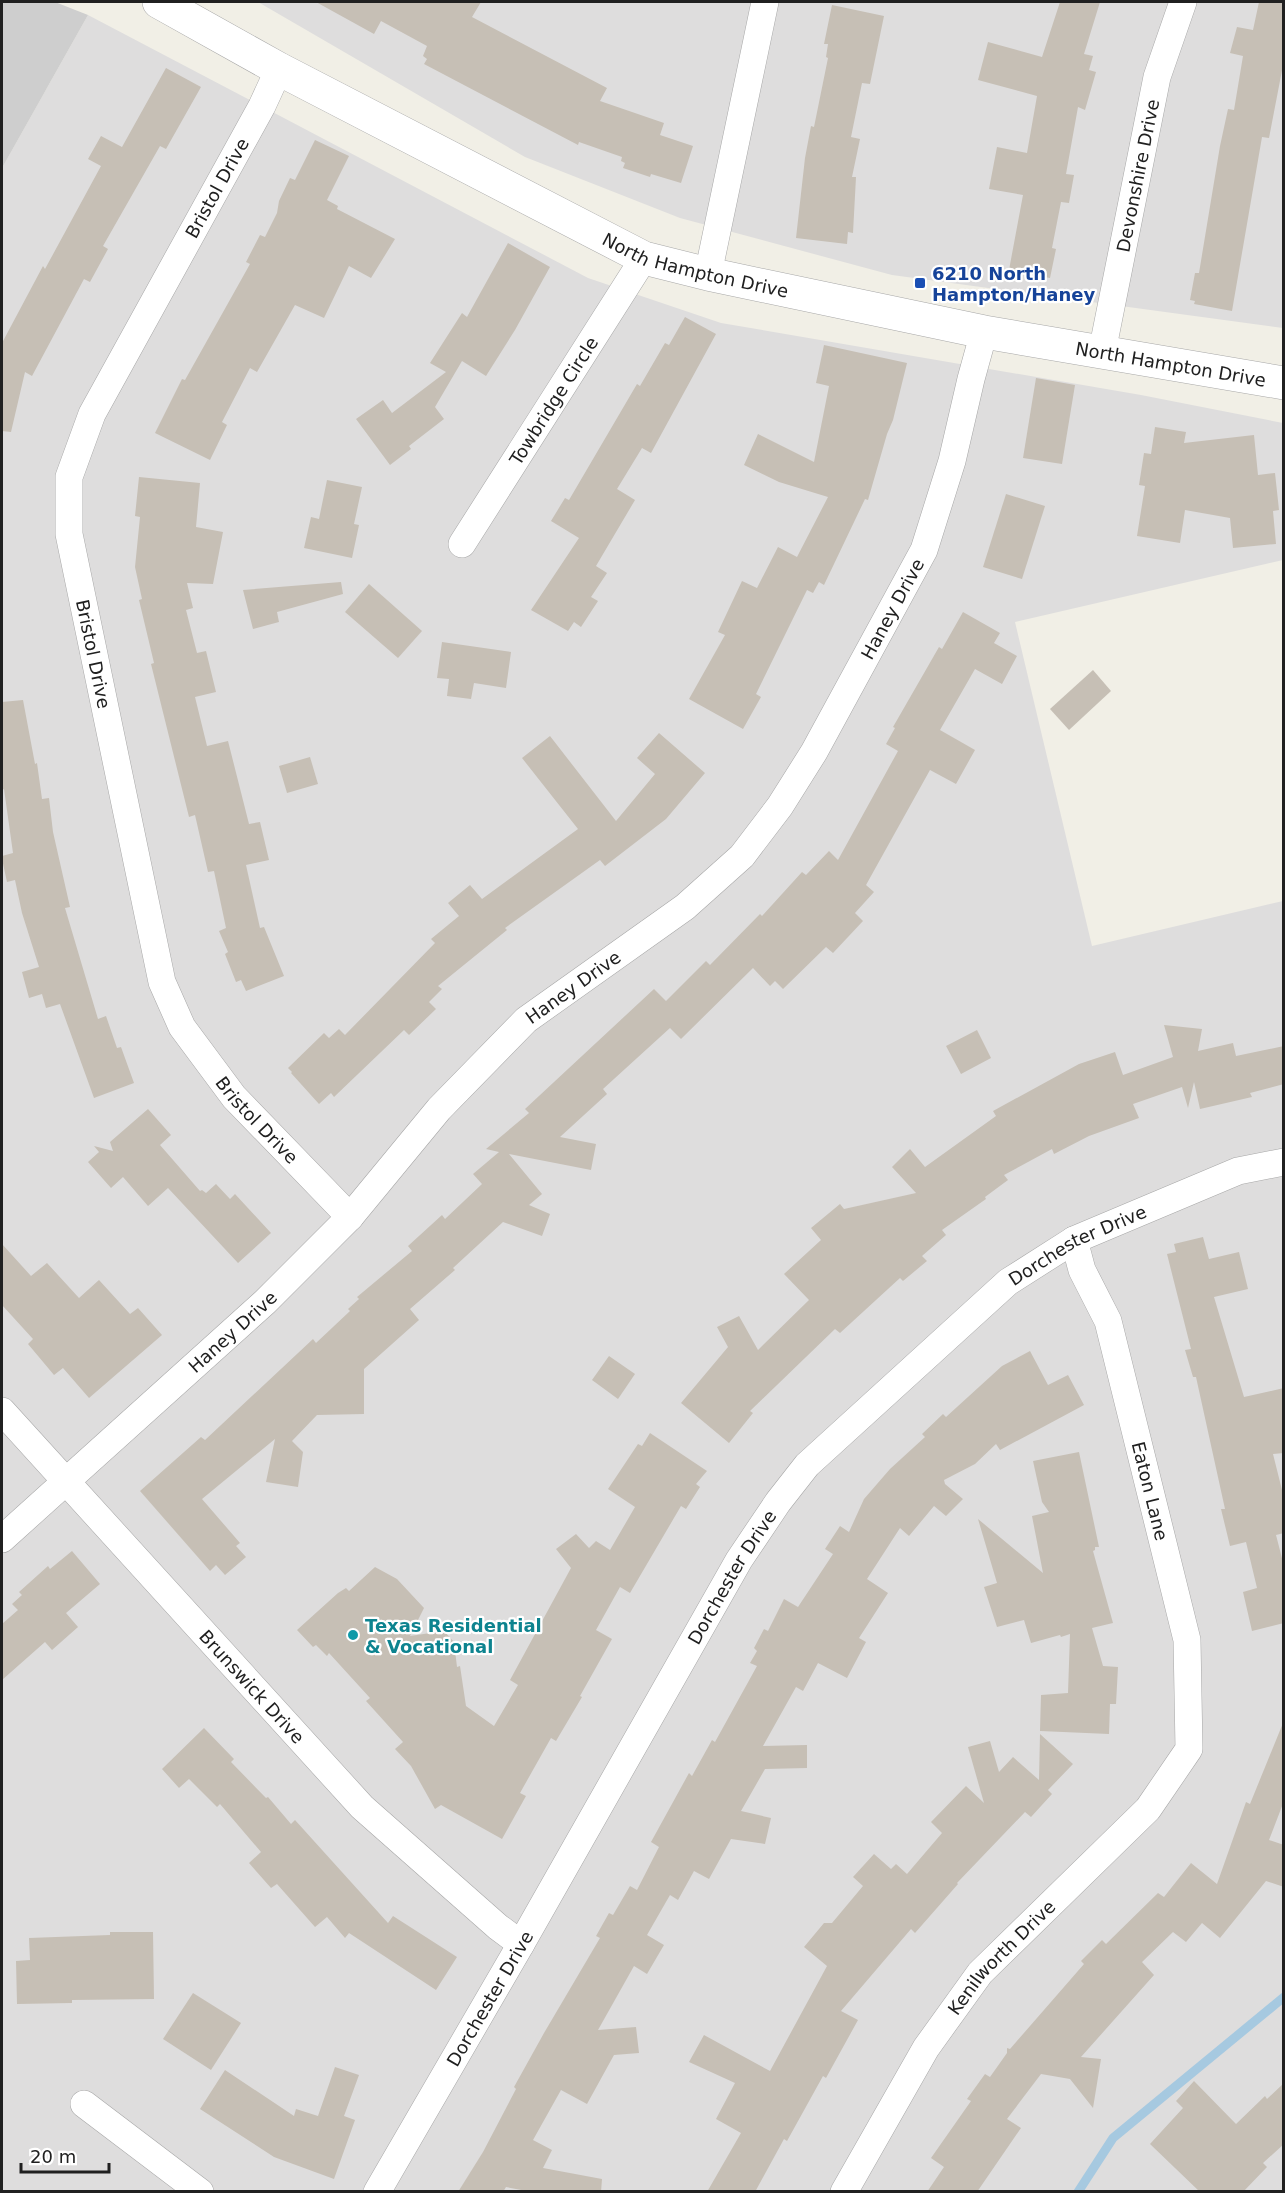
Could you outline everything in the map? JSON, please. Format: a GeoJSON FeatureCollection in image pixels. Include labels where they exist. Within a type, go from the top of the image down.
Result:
{"type":"FeatureCollection","features":[{"type":"Feature","properties":{"kind":"street","name":"North Hampton Drive"},"geometry":{"type":"LineString","coordinates":[[159,2],[279,69],[644,258],[708,274],[984,332],[1284,383]]}},
{"type":"Feature","properties":{"kind":"street"},"geometry":{"type":"LineString","coordinates":[[708,274],[765,2]]}},
{"type":"Feature","properties":{"kind":"street","name":"Devonshire Drive"},"geometry":{"type":"LineString","coordinates":[[1102,352],[1157,77],[1183,2]]}},
{"type":"Feature","properties":{"kind":"street","name":"Bristol Drive"},"geometry":{"type":"LineString","coordinates":[[279,69],[262,106],[92,414],[69,477],[69,534],[162,982],[182,1027],[234,1097],[350,1217]]}},
{"type":"Feature","properties":{"kind":"street","name":"Towbridge Circle"},"geometry":{"type":"LineString","coordinates":[[462,544],[644,258]]}},
{"type":"Feature","properties":{"kind":"street","name":"Haney Drive"},"geometry":{"type":"LineString","coordinates":[[2,1539],[265,1302],[350,1217],[439,1109],[526,1020],[686,907],[742,856],[780,806],[814,752],[924,550],[952,461],[984,332]]}},
{"type":"Feature","properties":{"kind":"street","name":"Dorchester Drive"},"geometry":{"type":"LineString","coordinates":[[377,2192],[739,1560],[778,1502],[807,1465],[1008,1282],[1074,1240],[1238,1172],[1284,1162]]}},
{"type":"Feature","properties":{"kind":"street","name":"Eaton Lane"},"geometry":{"type":"LineString","coordinates":[[1074,1240],[1082,1270],[1108,1321],[1187,1640],[1190,1749]]}},
{"type":"Feature","properties":{"kind":"street","name":"Brunswick Drive"},"geometry":{"type":"LineString","coordinates":[[2,1411],[362,1807],[498,1927],[521,1944]]}},
{"type":"Feature","properties":{"kind":"street","name":"Kenilworth Drive"},"geometry":{"type":"LineString","coordinates":[[844,2192],[926,2048],[980,1973],[1148,1809],[1190,1749]]}},
{"type":"Feature","properties":{"kind":"street"},"geometry":{"type":"LineString","coordinates":[[84,2104],[200,2192]]}},
{"type":"Feature","properties":{"kind":"shaded area"},"geometry":{"type":"Polygon","coordinates":[[[2,2],[55,2],[88,15],[2,168],[2,2]]]}},
{"type":"Feature","properties":{"kind":"shaded area"},"geometry":{"type":"Polygon","coordinates":[[[258,2],[1283,2],[1283,328],[892,275],[680,218],[525,157],[258,2]]]}},
{"type":"Feature","properties":{"kind":"shaded area"},"geometry":{"type":"Polygon","coordinates":[[[88,15],[588,278],[721,323],[1141,395],[1283,423],[1283,560],[1015,622],[1092,946],[1283,901],[1283,2191],[2,2192],[2,168],[88,15]]]}},
{"type":"Feature","properties":{"kind":"building"},"geometry":{"type":"Polygon","coordinates":[[[316,2],[481,2],[472,17],[607,88],[600,101],[664,123],[660,135],[693,146],[681,183],[651,174],[650,177],[623,168],[625,163],[621,161],[622,157],[579,142],[578,145],[424,64],[427,59],[423,56],[427,46],[381,21],[374,34],[316,2]]]}},
{"type":"Feature","properties":{"kind":"building"},"geometry":{"type":"Polygon","coordinates":[[[1060,2],[1100,2],[1084,54],[1093,56],[1089,70],[1096,72],[1085,110],[1078,107],[1066,174],[1074,175],[1069,203],[1061,202],[1052,248],[1056,249],[1050,278],[1009,270],[1023,195],[989,189],[997,147],[1027,153],[1037,96],[978,80],[988,42],[1042,57],[1060,2]]]}},
{"type":"Feature","properties":{"kind":"building"},"geometry":{"type":"Polygon","coordinates":[[[1259,2],[1284,2],[1284,60],[1269,138],[1262,137],[1232,311],[1194,304],[1195,301],[1190,300],[1195,273],[1199,273],[1228,109],[1234,110],[1243,56],[1230,53],[1237,27],[1253,30],[1259,2]]]}},
{"type":"Feature","properties":{"kind":"building"},"geometry":{"type":"Polygon","coordinates":[[[832,5],[884,16],[870,84],[862,83],[851,137],[860,139],[852,177],[856,177],[853,233],[848,232],[847,244],[796,238],[805,158],[811,126],[814,127],[828,58],[826,57],[828,44],[824,44],[832,5]]]}},
{"type":"Feature","properties":{"kind":"building"},"geometry":{"type":"Polygon","coordinates":[[[166,68],[201,87],[166,149],[160,146],[103,246],[108,249],[90,282],[84,279],[32,376],[25,372],[11,432],[2,431],[2,343],[43,266],[45,269],[101,166],[88,159],[101,136],[122,147],[166,68]]]}},
{"type":"Feature","properties":{"kind":"building"},"geometry":{"type":"Polygon","coordinates":[[[315,140],[349,156],[327,200],[338,206],[337,209],[395,239],[371,278],[349,266],[324,318],[295,305],[257,372],[250,368],[222,422],[227,425],[210,460],[155,433],[182,379],[185,380],[250,264],[246,262],[260,235],[265,237],[290,178],[295,180],[315,140]]]}},
{"type":"Feature","properties":{"kind":"building"},"geometry":{"type":"Polygon","coordinates":[[[508,243],[550,267],[486,376],[462,361],[435,407],[444,419],[409,446],[411,449],[390,465],[356,419],[383,400],[392,413],[446,372],[430,363],[462,313],[467,317],[508,243]]]}},
{"type":"Feature","properties":{"kind":"building"},"geometry":{"type":"Polygon","coordinates":[[[685,317],[716,334],[651,453],[642,448],[617,489],[635,500],[596,566],[607,573],[591,597],[598,601],[581,627],[574,622],[568,631],[531,610],[579,538],[551,521],[565,498],[569,500],[637,384],[640,386],[665,343],[669,345],[685,317]]]}},
{"type":"Feature","properties":{"kind":"building"},"geometry":{"type":"Polygon","coordinates":[[[824,345],[907,363],[893,420],[868,500],[865,499],[824,585],[819,582],[813,593],[807,590],[756,694],[761,697],[743,729],[689,699],[725,635],[718,632],[742,581],[757,588],[778,547],[797,557],[828,497],[779,482],[744,465],[758,434],[814,462],[829,386],[816,383],[824,345]]]}},
{"type":"Feature","properties":{"kind":"building"},"geometry":{"type":"Polygon","coordinates":[[[1036,378],[1075,385],[1062,464],[1023,458],[1036,378]]]}},
{"type":"Feature","properties":{"kind":"building"},"geometry":{"type":"Polygon","coordinates":[[[1155,427],[1186,432],[1184,443],[1254,435],[1258,475],[1275,473],[1279,510],[1273,511],[1276,544],[1233,548],[1230,518],[1185,510],[1180,543],[1137,536],[1145,486],[1139,485],[1144,453],[1151,454],[1155,427]]]}},
{"type":"Feature","properties":{"kind":"building"},"geometry":{"type":"Polygon","coordinates":[[[139,477],[200,483],[196,527],[223,532],[213,584],[187,583],[193,608],[186,610],[197,653],[206,651],[216,692],[195,697],[207,746],[228,741],[249,824],[260,822],[269,860],[246,865],[260,928],[264,927],[284,976],[246,991],[241,980],[236,982],[225,954],[228,952],[219,931],[226,928],[214,871],[208,872],[195,815],[189,817],[151,664],[154,663],[139,600],[142,599],[135,567],[140,517],[135,516],[139,477]]]}},
{"type":"Feature","properties":{"kind":"building"},"geometry":{"type":"Polygon","coordinates":[[[327,480],[362,487],[354,524],[359,525],[352,558],[304,548],[311,517],[319,519],[327,480]]]}},
{"type":"Feature","properties":{"kind":"building"},"geometry":{"type":"Polygon","coordinates":[[[1006,494],[1045,506],[1022,579],[983,567],[1006,494]]]}},
{"type":"Feature","properties":{"kind":"building"},"geometry":{"type":"Polygon","coordinates":[[[341,582],[343,594],[277,612],[279,622],[253,629],[243,590],[341,582]]]}},
{"type":"Feature","properties":{"kind":"building"},"geometry":{"type":"Polygon","coordinates":[[[369,584],[422,631],[398,658],[345,612],[369,584]]]}},
{"type":"Feature","properties":{"kind":"building"},"geometry":{"type":"Polygon","coordinates":[[[963,612],[1000,633],[994,643],[1017,656],[1002,684],[975,669],[940,730],[975,750],[956,784],[930,770],[866,885],[874,892],[855,913],[863,921],[833,953],[826,947],[783,989],[775,981],[770,986],[753,968],[681,1039],[670,1028],[603,1089],[607,1094],[560,1137],[596,1144],[591,1170],[509,1154],[542,1194],[529,1205],[550,1214],[542,1236],[503,1222],[453,1268],[455,1270],[410,1309],[419,1320],[364,1369],[364,1414],[317,1415],[292,1441],[303,1452],[298,1487],[266,1482],[275,1439],[202,1499],[240,1543],[236,1546],[246,1557],[225,1575],[216,1565],[210,1571],[140,1491],[201,1437],[205,1440],[313,1339],[316,1343],[350,1311],[348,1309],[359,1299],[357,1297],[412,1251],[408,1246],[442,1215],[445,1219],[482,1184],[473,1174],[499,1152],[486,1149],[529,1113],[525,1109],[654,989],[666,1001],[706,961],[710,965],[760,914],[762,916],[802,872],[806,875],[829,851],[838,860],[898,751],[886,744],[895,728],[893,727],[939,647],[942,649],[963,612]]]}},
{"type":"Feature","properties":{"kind":"building"},"geometry":{"type":"Polygon","coordinates":[[[442,642],[511,652],[506,688],[474,683],[471,699],[447,696],[449,679],[437,678],[442,642]]]}},
{"type":"Feature","properties":{"kind":"building"},"geometry":{"type":"Polygon","coordinates":[[[1093,670],[1111,691],[1069,730],[1050,709],[1093,670]]]}},
{"type":"Feature","properties":{"kind":"building"},"geometry":{"type":"Polygon","coordinates":[[[23,700],[35,764],[37,763],[42,799],[49,798],[53,832],[70,907],[65,908],[98,1019],[106,1016],[117,1048],[121,1047],[134,1083],[94,1098],[60,1004],[46,1008],[42,994],[29,998],[22,972],[39,967],[22,913],[15,880],[7,882],[2,859],[2,856],[13,853],[4,789],[2,790],[2,702],[23,700]]]}},
{"type":"Feature","properties":{"kind":"building"},"geometry":{"type":"Polygon","coordinates":[[[659,733],[705,773],[666,819],[605,866],[600,860],[505,928],[507,930],[438,986],[442,989],[429,1002],[436,1009],[409,1035],[404,1030],[334,1097],[331,1093],[319,1104],[288,1068],[324,1033],[329,1038],[339,1029],[345,1035],[435,943],[431,939],[459,916],[448,903],[470,885],[482,899],[578,829],[522,758],[550,736],[616,821],[655,774],[637,758],[659,733]]]}},
{"type":"Feature","properties":{"kind":"building"},"geometry":{"type":"Polygon","coordinates":[[[310,757],[318,784],[287,793],[279,766],[310,757]]]}},
{"type":"Feature","properties":{"kind":"building"},"geometry":{"type":"Polygon","coordinates":[[[1164,1025],[1202,1029],[1198,1051],[1233,1043],[1236,1056],[1284,1046],[1284,1084],[1250,1093],[1252,1097],[1200,1109],[1194,1082],[1188,1108],[1182,1087],[1133,1104],[1139,1118],[1089,1136],[1054,1154],[1052,1149],[1004,1175],[1008,1180],[985,1197],[986,1199],[942,1230],[946,1235],[922,1256],[927,1261],[903,1281],[900,1278],[840,1333],[835,1329],[750,1411],[753,1413],[729,1443],[681,1403],[728,1347],[717,1327],[739,1316],[758,1350],[809,1300],[784,1274],[821,1240],[811,1228],[840,1204],[844,1209],[916,1193],[892,1167],[910,1149],[925,1167],[996,1116],[993,1111],[1079,1064],[1115,1052],[1123,1075],[1173,1057],[1164,1025]]]}},
{"type":"Feature","properties":{"kind":"building"},"geometry":{"type":"Polygon","coordinates":[[[977,1030],[991,1058],[961,1074],[946,1046],[977,1030]]]}},
{"type":"Feature","properties":{"kind":"building"},"geometry":{"type":"Polygon","coordinates":[[[148,1109],[171,1135],[160,1145],[200,1191],[206,1193],[216,1184],[230,1199],[235,1194],[271,1233],[238,1263],[168,1188],[148,1206],[123,1177],[111,1188],[88,1162],[99,1152],[94,1146],[113,1151],[110,1142],[148,1109]]]}},
{"type":"Feature","properties":{"kind":"building"},"geometry":{"type":"Polygon","coordinates":[[[1203,1237],[1209,1259],[1239,1252],[1248,1289],[1214,1297],[1244,1397],[1284,1388],[1284,1453],[1273,1454],[1284,1498],[1284,1533],[1276,1535],[1284,1566],[1284,1623],[1252,1631],[1243,1592],[1257,1588],[1246,1542],[1230,1546],[1221,1509],[1225,1509],[1196,1377],[1193,1377],[1185,1350],[1191,1349],[1167,1254],[1176,1252],[1174,1244],[1203,1237]]]}},
{"type":"Feature","properties":{"kind":"building"},"geometry":{"type":"Polygon","coordinates":[[[2,1244],[31,1276],[47,1263],[79,1298],[99,1280],[130,1314],[138,1308],[162,1335],[89,1398],[63,1368],[54,1375],[28,1344],[33,1339],[2,1305],[2,1244]]]}},
{"type":"Feature","properties":{"kind":"building"},"geometry":{"type":"Polygon","coordinates":[[[1030,1351],[1048,1385],[1068,1375],[1084,1405],[1000,1450],[996,1444],[975,1464],[944,1480],[945,1484],[963,1499],[946,1516],[934,1506],[909,1536],[900,1528],[867,1579],[888,1593],[859,1638],[866,1642],[847,1678],[818,1663],[803,1691],[796,1687],[763,1746],[807,1745],[807,1768],[765,1769],[741,1811],[771,1818],[765,1844],[731,1839],[709,1879],[694,1871],[678,1900],[670,1895],[647,1935],[664,1945],[647,1974],[634,1966],[598,2030],[636,2027],[639,2053],[614,2055],[587,2104],[561,2090],[533,2140],[552,2150],[543,2168],[602,2179],[601,2192],[532,2192],[506,2187],[503,2192],[458,2192],[483,2152],[516,2089],[514,2087],[544,2033],[600,1938],[596,1936],[609,1913],[613,1915],[630,1886],[637,1890],[659,1847],[651,1842],[689,1773],[692,1776],[712,1740],[715,1742],[757,1666],[750,1663],[757,1651],[754,1648],[764,1629],[768,1631],[784,1599],[798,1607],[833,1554],[825,1549],[840,1526],[849,1532],[864,1499],[890,1469],[925,1437],[922,1434],[943,1414],[946,1417],[1002,1366],[1030,1351]]]}},
{"type":"Feature","properties":{"kind":"building"},"geometry":{"type":"Polygon","coordinates":[[[609,1356],[635,1374],[618,1399],[592,1380],[609,1356]]]}},
{"type":"Feature","properties":{"kind":"building"},"geometry":{"type":"Polygon","coordinates":[[[650,1433],[707,1471],[696,1484],[700,1487],[686,1509],[681,1506],[630,1593],[620,1587],[596,1630],[612,1639],[556,1741],[551,1738],[520,1793],[526,1796],[502,1839],[441,1805],[435,1809],[411,1766],[395,1749],[403,1742],[366,1701],[370,1698],[329,1653],[327,1656],[316,1645],[313,1647],[297,1630],[338,1593],[346,1588],[349,1591],[375,1567],[397,1579],[424,1608],[410,1636],[444,1631],[454,1642],[466,1706],[494,1726],[518,1685],[510,1680],[571,1568],[556,1549],[576,1534],[589,1548],[596,1541],[610,1550],[635,1507],[608,1489],[638,1444],[642,1446],[650,1433]]]}},
{"type":"Feature","properties":{"kind":"building"},"geometry":{"type":"Polygon","coordinates":[[[1079,1452],[1099,1547],[1095,1547],[1093,1551],[1113,1623],[1092,1628],[1103,1666],[1118,1667],[1116,1704],[1110,1704],[1109,1734],[1040,1731],[1041,1695],[1068,1693],[1070,1634],[1031,1643],[1024,1620],[997,1627],[984,1587],[997,1583],[978,1519],[1043,1573],[1032,1516],[1049,1512],[1042,1502],[1033,1461],[1079,1452]]]}},
{"type":"Feature","properties":{"kind":"building"},"geometry":{"type":"Polygon","coordinates":[[[72,1551],[100,1584],[66,1613],[78,1627],[52,1650],[45,1642],[2,1680],[2,1624],[18,1610],[12,1604],[22,1595],[19,1592],[48,1566],[50,1569],[72,1551]]]}},
{"type":"Feature","properties":{"kind":"building"},"geometry":{"type":"Polygon","coordinates":[[[1283,1723],[1284,1801],[1269,1840],[1284,1845],[1284,1887],[1266,1881],[1220,1938],[1202,1923],[1186,1942],[1173,1932],[1142,1962],[1154,1975],[1081,2057],[1101,2059],[1093,2108],[1070,2079],[1041,2074],[1007,2119],[1021,2128],[977,2192],[927,2192],[944,2167],[931,2158],[971,2101],[967,2099],[985,2074],[990,2077],[1007,2053],[1007,2048],[1010,2049],[1084,1964],[1081,1961],[1102,1940],[1106,1944],[1158,1893],[1164,1897],[1191,1863],[1217,1884],[1246,1802],[1250,1804],[1283,1723]]]}},
{"type":"Feature","properties":{"kind":"building"},"geometry":{"type":"Polygon","coordinates":[[[204,1728],[234,1759],[231,1762],[266,1798],[268,1797],[291,1824],[295,1820],[388,1923],[393,1916],[457,1957],[436,1990],[349,1933],[345,1938],[327,1917],[315,1927],[277,1884],[271,1888],[249,1863],[261,1852],[220,1804],[217,1807],[189,1779],[179,1788],[162,1769],[204,1728]]]}},
{"type":"Feature","properties":{"kind":"building"},"geometry":{"type":"Polygon","coordinates":[[[1040,1734],[1073,1764],[1048,1790],[1052,1794],[1031,1817],[1025,1812],[957,1883],[915,1933],[911,1929],[841,2011],[858,2020],[826,2078],[823,2076],[787,2141],[784,2139],[755,2192],[707,2192],[741,2133],[716,2119],[735,2083],[689,2062],[704,2035],[770,2071],[827,1966],[804,1947],[824,1923],[832,1923],[863,1886],[853,1877],[874,1854],[891,1869],[896,1864],[907,1874],[942,1833],[931,1822],[966,1786],[984,1803],[968,1747],[990,1741],[999,1772],[1013,1757],[1039,1780],[1040,1734]]]}},
{"type":"Feature","properties":{"kind":"building"},"geometry":{"type":"Polygon","coordinates":[[[110,1932],[153,1932],[154,1999],[72,2000],[72,2003],[17,2004],[16,1961],[30,1960],[29,1938],[110,1935],[110,1932]]]}},
{"type":"Feature","properties":{"kind":"building"},"geometry":{"type":"Polygon","coordinates":[[[193,1993],[241,2023],[211,2070],[163,2039],[193,1993]]]}},
{"type":"Feature","properties":{"kind":"building"},"geometry":{"type":"Polygon","coordinates":[[[335,2067],[359,2075],[344,2116],[355,2120],[334,2179],[274,2157],[200,2109],[225,2070],[294,2116],[296,2109],[318,2116],[335,2067]]]}},
{"type":"Feature","properties":{"kind":"building"},"geometry":{"type":"Polygon","coordinates":[[[1194,2081],[1236,2124],[1265,2096],[1267,2099],[1284,2083],[1284,2144],[1263,2163],[1267,2167],[1243,2192],[1200,2192],[1150,2144],[1183,2108],[1176,2101],[1194,2081]]]}},
{"type":"Feature","properties":{"kind":"waterway"},"geometry":{"type":"LineString","coordinates":[[1078,2192],[1113,2138],[1284,1997]]}},
{"type":"Feature","properties":{"kind":"place","name":"6210 North Hampton/Haney"},"geometry":{"type":"Point","coordinates":[920,283]}},
{"type":"Feature","properties":{"kind":"place","name":"Texas Residential & Vocational"},"geometry":{"type":"Point","coordinates":[353,1635]}}]}
